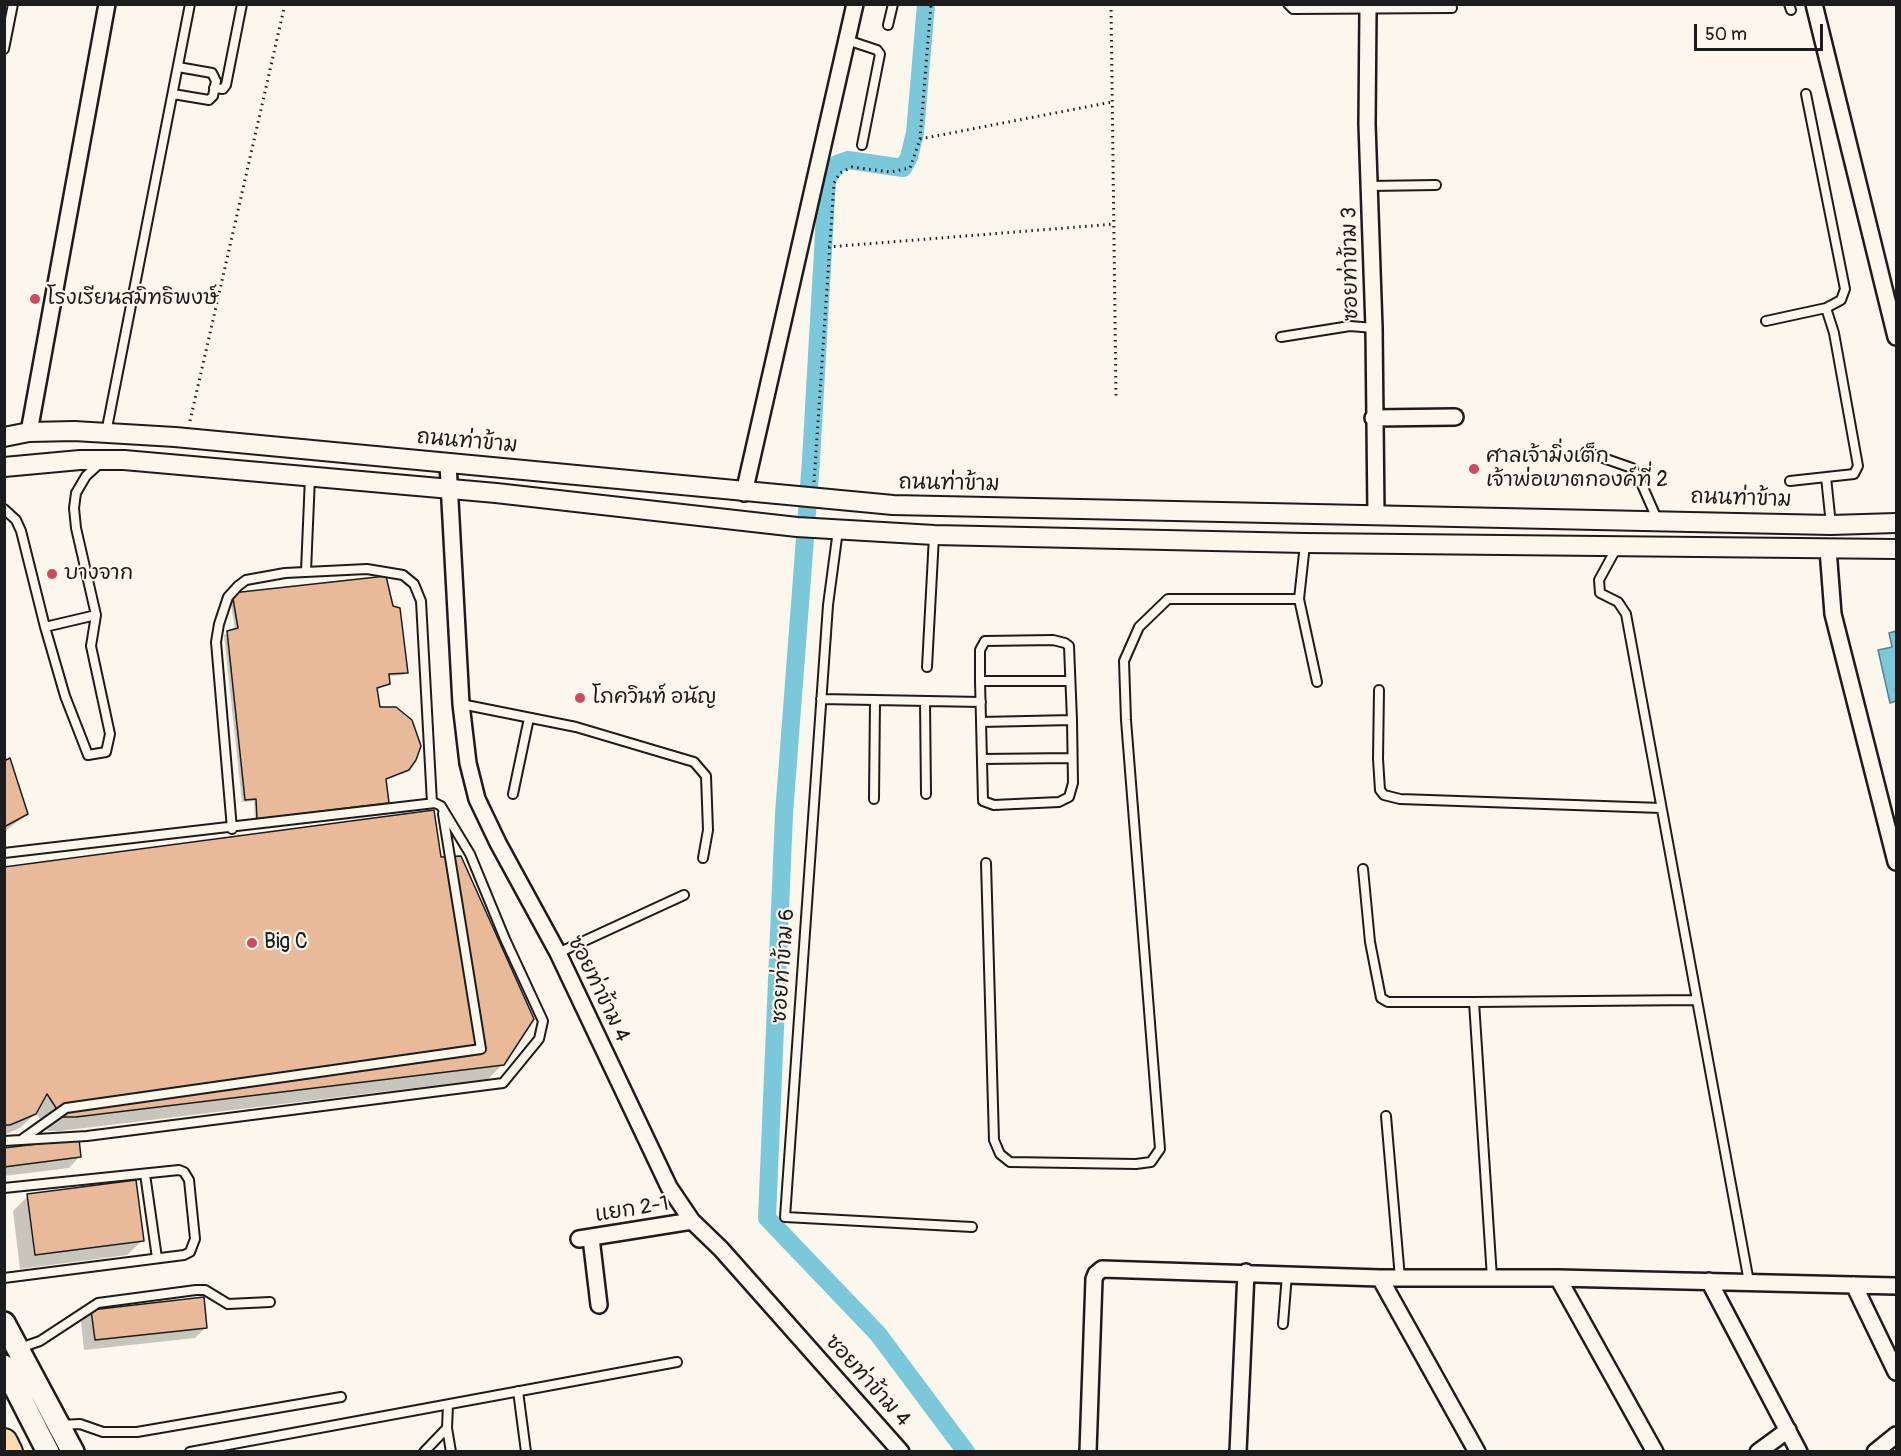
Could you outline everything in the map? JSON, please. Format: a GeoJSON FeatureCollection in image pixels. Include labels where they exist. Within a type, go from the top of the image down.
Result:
{"type":"FeatureCollection","features":[{"type":"Feature","properties":{"kind":"highway"},"geometry":{"type":"LineString","coordinates":[[4,1442],[9,1452]]}},
{"type":"Feature","properties":{"kind":"main road"},"geometry":{"type":"LineString","coordinates":[[4,1323],[20,1348],[73,1452]]}},
{"type":"Feature","properties":{"kind":"main road"},"geometry":{"type":"LineString","coordinates":[[4,1366],[48,1452]]}},
{"type":"Feature","properties":{"kind":"street"},"geometry":{"type":"LineString","coordinates":[[29,432],[107,4]]}},
{"type":"Feature","properties":{"kind":"street"},"geometry":{"type":"LineString","coordinates":[[744,493],[855,4]]}},
{"type":"Feature","properties":{"kind":"street"},"geometry":{"type":"LineString","coordinates":[[1814,4],[1896,337]]}},
{"type":"Feature","properties":{"kind":"street","name":"ซอยท่าข้าม 3"},"geometry":{"type":"LineString","coordinates":[[1368,10],[1367,124],[1374,328],[1373,418],[1376,516]]}},
{"type":"Feature","properties":{"kind":"street"},"geometry":{"type":"LineString","coordinates":[[1373,418],[1455,417]]}},
{"type":"Feature","properties":{"kind":"street","name":"ถนนท่าข้าม"},"geometry":{"type":"LineString","coordinates":[[4,437],[29,432],[106,433],[186,438],[893,506],[1657,519],[1831,525],[1896,524]]}},
{"type":"Feature","properties":{"kind":"street"},"geometry":{"type":"LineString","coordinates":[[4,467],[109,460],[448,488],[831,530],[934,535],[1305,543],[1896,549]]}},
{"type":"Feature","properties":{"kind":"street","name":"ซอยท่าข้าม 4"},"geometry":{"type":"LineString","coordinates":[[448,464],[461,704],[468,763],[477,799],[498,843],[558,953],[669,1187],[692,1221],[721,1249],[901,1452]]}},
{"type":"Feature","properties":{"kind":"street"},"geometry":{"type":"LineString","coordinates":[[1828,549],[1833,614],[1896,862]]}},
{"type":"Feature","properties":{"kind":"street","name":"แยก 2-1"},"geometry":{"type":"LineString","coordinates":[[599,1305],[585,1238],[692,1221]]}},
{"type":"Feature","properties":{"kind":"street"},"geometry":{"type":"LineString","coordinates":[[1088,1452],[1095,1274],[1102,1269],[1380,1278],[1558,1278],[1896,1286]]}},
{"type":"Feature","properties":{"kind":"street"},"geometry":{"type":"LineString","coordinates":[[1238,1452],[1246,1272]]}},
{"type":"Feature","properties":{"kind":"street"},"geometry":{"type":"LineString","coordinates":[[1380,1278],[1477,1452]]}},
{"type":"Feature","properties":{"kind":"street"},"geometry":{"type":"LineString","coordinates":[[1558,1278],[1655,1452]]}},
{"type":"Feature","properties":{"kind":"street"},"geometry":{"type":"LineString","coordinates":[[1709,1281],[1799,1452]]}},
{"type":"Feature","properties":{"kind":"street"},"geometry":{"type":"LineString","coordinates":[[1854,1285],[1896,1372]]}},
{"type":"Feature","properties":{"kind":"street"},"geometry":{"type":"LineString","coordinates":[[1758,1452],[1788,1430]]}},
{"type":"Feature","properties":{"kind":"street"},"geometry":{"type":"LineString","coordinates":[[1875,1452],[1896,1435]]}},
{"type":"Feature","properties":{"kind":"lane"},"geometry":{"type":"LineString","coordinates":[[4,49],[13,4]]}},
{"type":"Feature","properties":{"kind":"lane"},"geometry":{"type":"LineString","coordinates":[[106,433],[190,4]]}},
{"type":"Feature","properties":{"kind":"lane"},"geometry":{"type":"LineString","coordinates":[[214,88],[223,89],[226,85],[242,4]]}},
{"type":"Feature","properties":{"kind":"lane"},"geometry":{"type":"LineString","coordinates":[[888,25],[893,4]]}},
{"type":"Feature","properties":{"kind":"lane"},"geometry":{"type":"LineString","coordinates":[[1288,4],[1293,9],[1452,8]]}},
{"type":"Feature","properties":{"kind":"lane"},"geometry":{"type":"LineString","coordinates":[[846,40],[877,50],[880,54],[862,145]]}},
{"type":"Feature","properties":{"kind":"lane"},"geometry":{"type":"LineString","coordinates":[[173,94],[212,99],[216,78],[212,73],[178,67]]}},
{"type":"Feature","properties":{"kind":"lane"},"geometry":{"type":"LineString","coordinates":[[1766,321],[1826,308],[1841,300],[1845,289],[1806,94]]}},
{"type":"Feature","properties":{"kind":"lane"},"geometry":{"type":"LineString","coordinates":[[1370,186],[1436,184]]}},
{"type":"Feature","properties":{"kind":"lane"},"geometry":{"type":"LineString","coordinates":[[1790,481],[1854,474],[1858,466],[1834,333],[1826,308]]}},
{"type":"Feature","properties":{"kind":"lane"},"geometry":{"type":"LineString","coordinates":[[1281,337],[1350,326],[1374,328]]}},
{"type":"Feature","properties":{"kind":"lane"},"geometry":{"type":"LineString","coordinates":[[1586,452],[1632,468],[1640,478],[1657,519]]}},
{"type":"Feature","properties":{"kind":"lane"},"geometry":{"type":"LineString","coordinates":[[4,508],[16,520],[21,531],[64,696],[88,755],[106,752],[110,734],[91,646],[96,615],[76,528],[74,508],[76,493],[86,476],[96,466],[109,460]]}},
{"type":"Feature","properties":{"kind":"lane"},"geometry":{"type":"LineString","coordinates":[[306,571],[310,476]]}},
{"type":"Feature","properties":{"kind":"lane"},"geometry":{"type":"LineString","coordinates":[[1826,477],[1831,525]]}},
{"type":"Feature","properties":{"kind":"lane","name":"ซอยท่าข้าม 6"},"geometry":{"type":"LineString","coordinates":[[831,530],[828,605],[784,1217],[972,1227]]}},
{"type":"Feature","properties":{"kind":"lane"},"geometry":{"type":"LineString","coordinates":[[927,667],[934,535]]}},
{"type":"Feature","properties":{"kind":"lane"},"geometry":{"type":"LineString","coordinates":[[1305,543],[1299,599],[1317,682]]}},
{"type":"Feature","properties":{"kind":"lane"},"geometry":{"type":"LineString","coordinates":[[1617,547],[1599,580],[1600,593],[1618,602],[1626,614],[1749,1282]]}},
{"type":"Feature","properties":{"kind":"lane"},"geometry":{"type":"LineString","coordinates":[[232,829],[216,642],[219,624],[228,597],[246,580],[306,571],[367,569],[403,575],[414,584],[421,601],[432,803]]}},
{"type":"Feature","properties":{"kind":"lane"},"geometry":{"type":"LineString","coordinates":[[986,863],[994,1140],[1000,1154],[1010,1162],[1136,1164],[1152,1162],[1160,1149],[1126,720],[1124,661],[1139,627],[1168,599],[1299,599]]}},
{"type":"Feature","properties":{"kind":"lane"},"geometry":{"type":"LineString","coordinates":[[45,627],[96,615]]}},
{"type":"Feature","properties":{"kind":"lane"},"geometry":{"type":"LineString","coordinates":[[1053,640],[1065,642],[1069,646],[1072,720],[1071,791],[1064,800],[994,805],[983,801],[980,681],[980,650],[985,641],[1053,640]]}},
{"type":"Feature","properties":{"kind":"lane"},"geometry":{"type":"LineString","coordinates":[[980,681],[1070,681]]}},
{"type":"Feature","properties":{"kind":"lane"},"geometry":{"type":"LineString","coordinates":[[1379,690],[1378,759],[1380,790],[1384,795],[1400,799],[1661,808]]}},
{"type":"Feature","properties":{"kind":"lane"},"geometry":{"type":"LineString","coordinates":[[821,699],[981,702]]}},
{"type":"Feature","properties":{"kind":"lane"},"geometry":{"type":"LineString","coordinates":[[874,701],[874,799]]}},
{"type":"Feature","properties":{"kind":"lane"},"geometry":{"type":"LineString","coordinates":[[925,702],[926,794]]}},
{"type":"Feature","properties":{"kind":"lane"},"geometry":{"type":"LineString","coordinates":[[461,704],[587,730],[694,762],[701,767],[706,776],[708,806],[703,858]]}},
{"type":"Feature","properties":{"kind":"lane"},"geometry":{"type":"LineString","coordinates":[[513,794],[530,718]]}},
{"type":"Feature","properties":{"kind":"lane"},"geometry":{"type":"LineString","coordinates":[[981,722],[1072,720]]}},
{"type":"Feature","properties":{"kind":"lane"},"geometry":{"type":"LineString","coordinates":[[982,759],[1072,758]]}},
{"type":"Feature","properties":{"kind":"lane"},"geometry":{"type":"LineString","coordinates":[[4,853],[232,829],[432,803],[441,806],[470,855],[543,1021],[539,1040],[503,1083],[87,1137],[4,1141]]}},
{"type":"Feature","properties":{"kind":"lane"},"geometry":{"type":"LineString","coordinates":[[21,1140],[66,1108],[480,1049],[441,806]]}},
{"type":"Feature","properties":{"kind":"lane"},"geometry":{"type":"LineString","coordinates":[[1362,869],[1370,942],[1381,998],[1388,1002],[1697,1000]]}},
{"type":"Feature","properties":{"kind":"lane"},"geometry":{"type":"LineString","coordinates":[[558,953],[684,895]]}},
{"type":"Feature","properties":{"kind":"lane"},"geometry":{"type":"LineString","coordinates":[[1474,1002],[1492,1278]]}},
{"type":"Feature","properties":{"kind":"lane"},"geometry":{"type":"LineString","coordinates":[[1386,1116],[1400,1278]]}},
{"type":"Feature","properties":{"kind":"lane"},"geometry":{"type":"LineString","coordinates":[[4,1188],[179,1170],[184,1172],[189,1180],[195,1239],[193,1248],[184,1255],[4,1278]]}},
{"type":"Feature","properties":{"kind":"lane"},"geometry":{"type":"LineString","coordinates":[[145,1174],[157,1258]]}},
{"type":"Feature","properties":{"kind":"lane"},"geometry":{"type":"LineString","coordinates":[[1283,1324],[1287,1274]]}},
{"type":"Feature","properties":{"kind":"lane"},"geometry":{"type":"LineString","coordinates":[[20,1348],[40,1341],[98,1303],[196,1290],[205,1290],[228,1304],[270,1302]]}},
{"type":"Feature","properties":{"kind":"lane"},"geometry":{"type":"LineString","coordinates":[[190,1452],[677,1362]]}},
{"type":"Feature","properties":{"kind":"lane"},"geometry":{"type":"LineString","coordinates":[[518,1391],[526,1452]]}},
{"type":"Feature","properties":{"kind":"lane"},"geometry":{"type":"LineString","coordinates":[[60,1425],[80,1424],[103,1432],[136,1432],[341,1397]]}},
{"type":"Feature","properties":{"kind":"lane"},"geometry":{"type":"LineString","coordinates":[[448,1405],[447,1428],[451,1452]]}},
{"type":"Feature","properties":{"kind":"lane"},"geometry":{"type":"LineString","coordinates":[[424,1452],[447,1428]]}},
{"type":"Feature","properties":{"kind":"path"},"geometry":{"type":"LineString","coordinates":[[186,438],[285,4]]}},
{"type":"Feature","properties":{"kind":"path"},"geometry":{"type":"LineString","coordinates":[[809,499],[831,195],[840,173],[852,167],[890,172],[910,168],[920,139],[931,4]]}},
{"type":"Feature","properties":{"kind":"path"},"geometry":{"type":"LineString","coordinates":[[1111,4],[1116,396]]}},
{"type":"Feature","properties":{"kind":"path"},"geometry":{"type":"LineString","coordinates":[[920,139],[1112,102]]}},
{"type":"Feature","properties":{"kind":"path"},"geometry":{"type":"LineString","coordinates":[[828,247],[1115,224]]}},
{"type":"Feature","properties":{"kind":"water"},"geometry":{"type":"Polygon","coordinates":[[[1896,631],[1896,701],[1890,703],[1878,650],[1892,647],[1889,633],[1896,631]]]}},
{"type":"Feature","properties":{"kind":"building"},"geometry":{"type":"Polygon","coordinates":[[[386,576],[393,606],[400,608],[408,673],[389,674],[390,684],[377,688],[380,707],[396,707],[412,720],[421,746],[416,760],[409,770],[386,779],[389,803],[257,819],[256,799],[245,800],[227,631],[238,628],[232,593],[386,576]]]}},
{"type":"Feature","properties":{"kind":"building"},"geometry":{"type":"Polygon","coordinates":[[[10,758],[28,814],[4,827],[4,761],[10,758]]]}},
{"type":"Feature","properties":{"kind":"building","name":"Big C"},"geometry":{"type":"Polygon","coordinates":[[[434,810],[441,857],[461,856],[534,1019],[504,1065],[76,1117],[62,1117],[47,1094],[36,1114],[10,1125],[4,1125],[4,867],[434,810]]]}},
{"type":"Feature","properties":{"kind":"building"},"geometry":{"type":"Polygon","coordinates":[[[79,1139],[81,1157],[4,1167],[4,1148],[79,1139]]]}},
{"type":"Feature","properties":{"kind":"building"},"geometry":{"type":"Polygon","coordinates":[[[136,1180],[144,1241],[35,1255],[27,1194],[136,1180]]]}},
{"type":"Feature","properties":{"kind":"building"},"geometry":{"type":"Polygon","coordinates":[[[204,1297],[207,1328],[95,1340],[91,1310],[204,1297]]]}},
{"type":"Feature","properties":{"kind":"waterway"},"geometry":{"type":"LineString","coordinates":[[926,4],[915,133],[909,157],[903,168],[848,160],[837,164],[827,180],[811,460],[784,814],[767,1218],[878,1334],[966,1452]]}},
{"type":"Feature","properties":{"kind":"place","name":"โรงเรียนสมิทธิพงษ์"},"geometry":{"type":"Point","coordinates":[35,299]}},
{"type":"Feature","properties":{"kind":"place","name":"ศาลเจ้ามิ่งเต็ก เจ้าพ่อเขาตกองค์ที่ 2"},"geometry":{"type":"Point","coordinates":[1474,469]}},
{"type":"Feature","properties":{"kind":"place","name":"บางจาก"},"geometry":{"type":"Point","coordinates":[52,574]}},
{"type":"Feature","properties":{"kind":"place","name":"โภควินท์ อนัญ"},"geometry":{"type":"Point","coordinates":[580,698]}},
{"type":"Feature","properties":{"kind":"place","name":"Big C"},"geometry":{"type":"Point","coordinates":[252,943]}}]}
